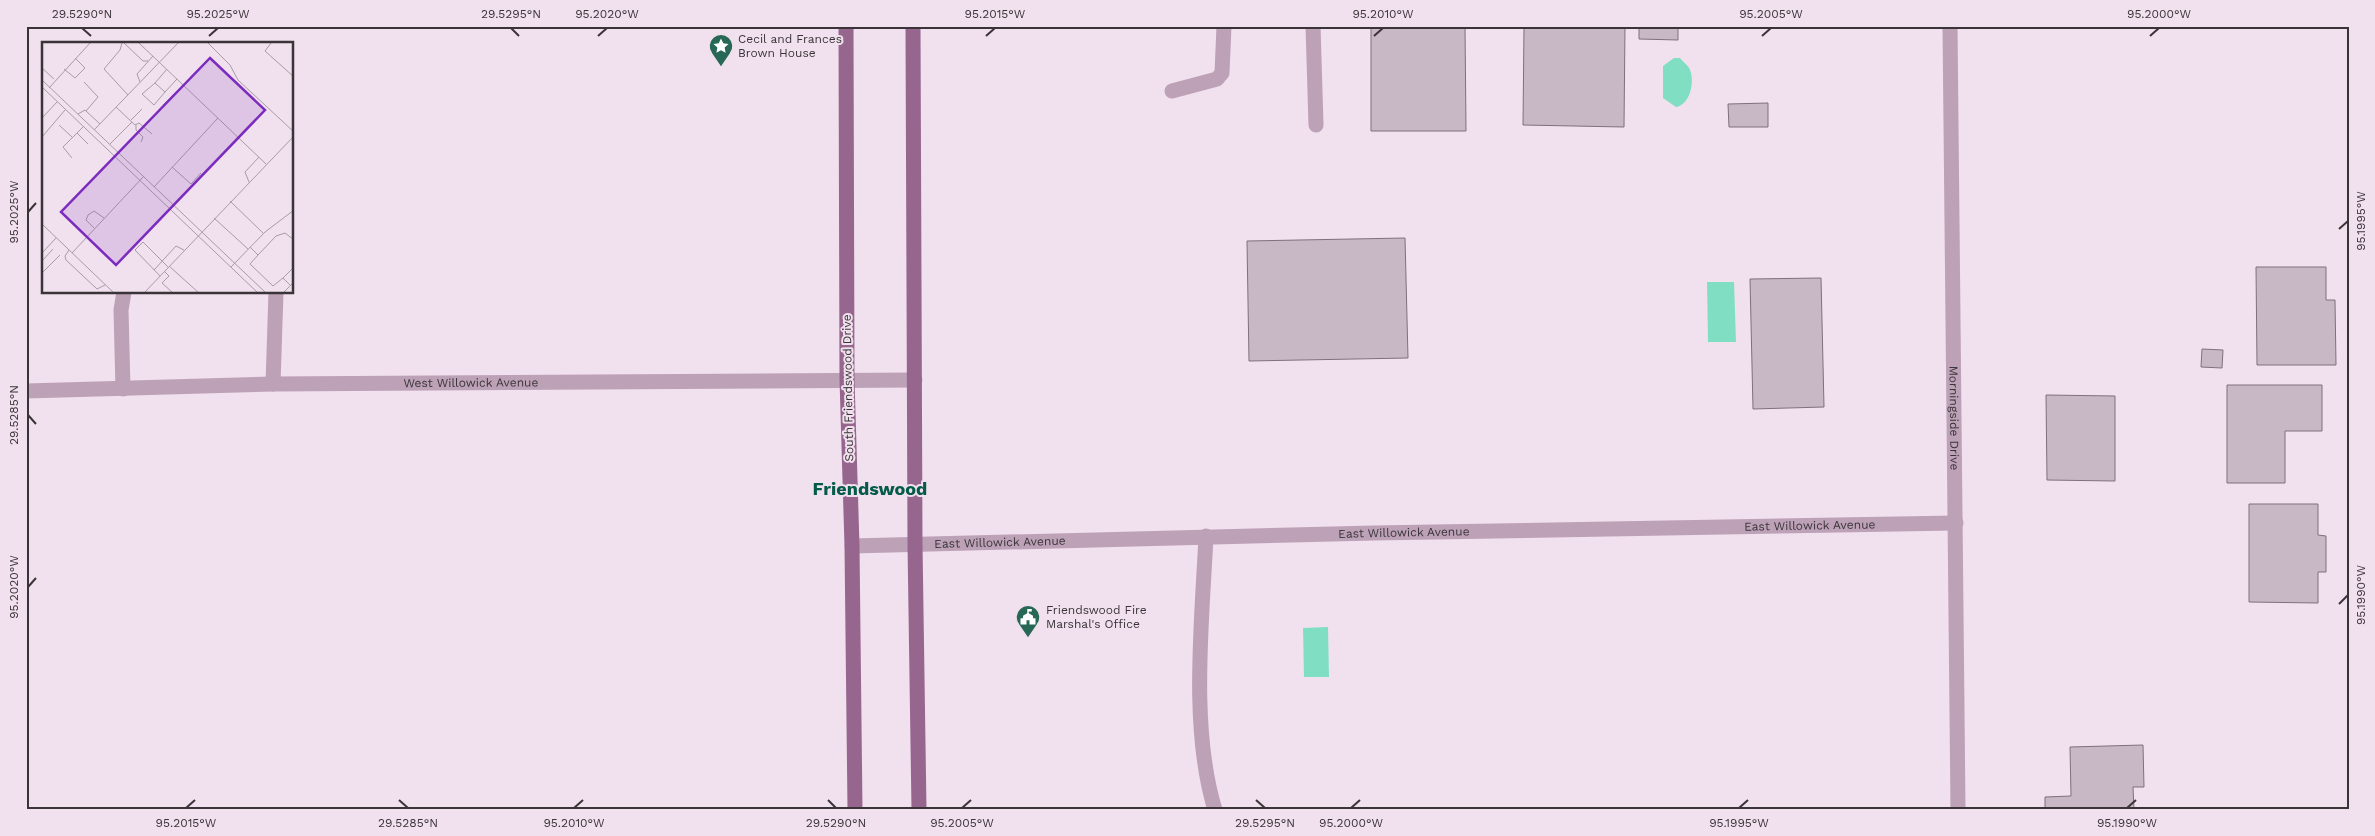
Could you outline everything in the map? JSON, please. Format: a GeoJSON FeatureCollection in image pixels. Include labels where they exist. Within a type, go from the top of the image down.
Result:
{"type":"FeatureCollection","features":[{"type":"Feature","properties":{"kind":"main road","name":"South Friendswood Drive"},"geometry":{"type":"LineString","coordinates":[[846,26],[847,379],[852,546],[855,810]]}},
{"type":"Feature","properties":{"kind":"main road"},"geometry":{"type":"LineString","coordinates":[[914,26],[915,544],[920,810]]}},
{"type":"Feature","properties":{"kind":"street"},"geometry":{"type":"LineString","coordinates":[[1172,90],[1217,79],[1222,73],[1224,26]]}},
{"type":"Feature","properties":{"kind":"street"},"geometry":{"type":"LineString","coordinates":[[1313,26],[1316,124]]}},
{"type":"Feature","properties":{"kind":"street","name":"Morningside Drive"},"geometry":{"type":"LineString","coordinates":[[1950,26],[1958,810]]}},
{"type":"Feature","properties":{"kind":"street"},"geometry":{"type":"LineString","coordinates":[[124,294],[121,310],[124,389]]}},
{"type":"Feature","properties":{"kind":"street"},"geometry":{"type":"LineString","coordinates":[[273,384],[276,294]]}},
{"type":"Feature","properties":{"kind":"street","name":"West Willowick Avenue"},"geometry":{"type":"LineString","coordinates":[[26,391],[273,384],[915,380]]}},
{"type":"Feature","properties":{"kind":"street","name":"East Willowick Avenue"},"geometry":{"type":"LineString","coordinates":[[852,546],[1206,536],[1956,523]]}},
{"type":"Feature","properties":{"kind":"street"},"geometry":{"type":"LineString","coordinates":[[1206,536],[1200,716],[1207,785],[1215,810]]}},
{"type":"Feature","properties":{"kind":"shaded area"},"geometry":{"type":"Polygon","coordinates":[[[1674,58],[1680,58],[1688,67],[1692,81],[1688,98],[1676,107],[1663,98],[1663,66],[1674,58]]]}},
{"type":"Feature","properties":{"kind":"shaded area"},"geometry":{"type":"Polygon","coordinates":[[[1707,282],[1734,282],[1736,342],[1708,342],[1707,282]]]}},
{"type":"Feature","properties":{"kind":"shaded area"},"geometry":{"type":"Polygon","coordinates":[[[1328,627],[1329,677],[1304,677],[1303,628],[1328,627]]]}},
{"type":"Feature","properties":{"kind":"building"},"geometry":{"type":"Polygon","coordinates":[[[1371,26],[1465,26],[1466,131],[1371,131],[1371,26]]]}},
{"type":"Feature","properties":{"kind":"building"},"geometry":{"type":"Polygon","coordinates":[[[1524,26],[1625,26],[1624,127],[1523,125],[1524,26]]]}},
{"type":"Feature","properties":{"kind":"building"},"geometry":{"type":"Polygon","coordinates":[[[1639,26],[1678,26],[1678,40],[1639,39],[1639,26]]]}},
{"type":"Feature","properties":{"kind":"building"},"geometry":{"type":"Polygon","coordinates":[[[1768,103],[1768,127],[1729,127],[1728,104],[1768,103]]]}},
{"type":"Feature","properties":{"kind":"building"},"geometry":{"type":"Polygon","coordinates":[[[1405,238],[1408,358],[1249,361],[1247,241],[1405,238]]]}},
{"type":"Feature","properties":{"kind":"building"},"geometry":{"type":"Polygon","coordinates":[[[2256,267],[2326,267],[2326,300],[2335,300],[2336,365],[2257,365],[2256,267]]]}},
{"type":"Feature","properties":{"kind":"building"},"geometry":{"type":"Polygon","coordinates":[[[1821,278],[1824,407],[1753,409],[1750,279],[1821,278]]]}},
{"type":"Feature","properties":{"kind":"building"},"geometry":{"type":"Polygon","coordinates":[[[2202,349],[2223,350],[2222,368],[2201,367],[2202,349]]]}},
{"type":"Feature","properties":{"kind":"building"},"geometry":{"type":"Polygon","coordinates":[[[2227,385],[2322,385],[2322,431],[2285,431],[2285,483],[2227,483],[2227,385]]]}},
{"type":"Feature","properties":{"kind":"building"},"geometry":{"type":"Polygon","coordinates":[[[2046,395],[2115,396],[2115,481],[2047,480],[2046,395]]]}},
{"type":"Feature","properties":{"kind":"building"},"geometry":{"type":"Polygon","coordinates":[[[2249,504],[2318,504],[2318,535],[2326,536],[2326,572],[2318,572],[2318,603],[2249,602],[2249,504]]]}},
{"type":"Feature","properties":{"kind":"building"},"geometry":{"type":"Polygon","coordinates":[[[2143,745],[2144,787],[2133,787],[2134,810],[2045,810],[2045,797],[2071,796],[2070,747],[2143,745]]]}},
{"type":"Feature","properties":{"kind":"place","name":"Cecil and Frances Brown House"},"geometry":{"type":"Point","coordinates":[721,67]}},
{"type":"Feature","properties":{"kind":"place","name":"Friendswood Fire Marshal's Office"},"geometry":{"type":"Point","coordinates":[1028,638]}},
{"type":"Feature","properties":{"kind":"district","name":"Friendswood"},"geometry":{"type":"Point","coordinates":[870,489]}}]}
